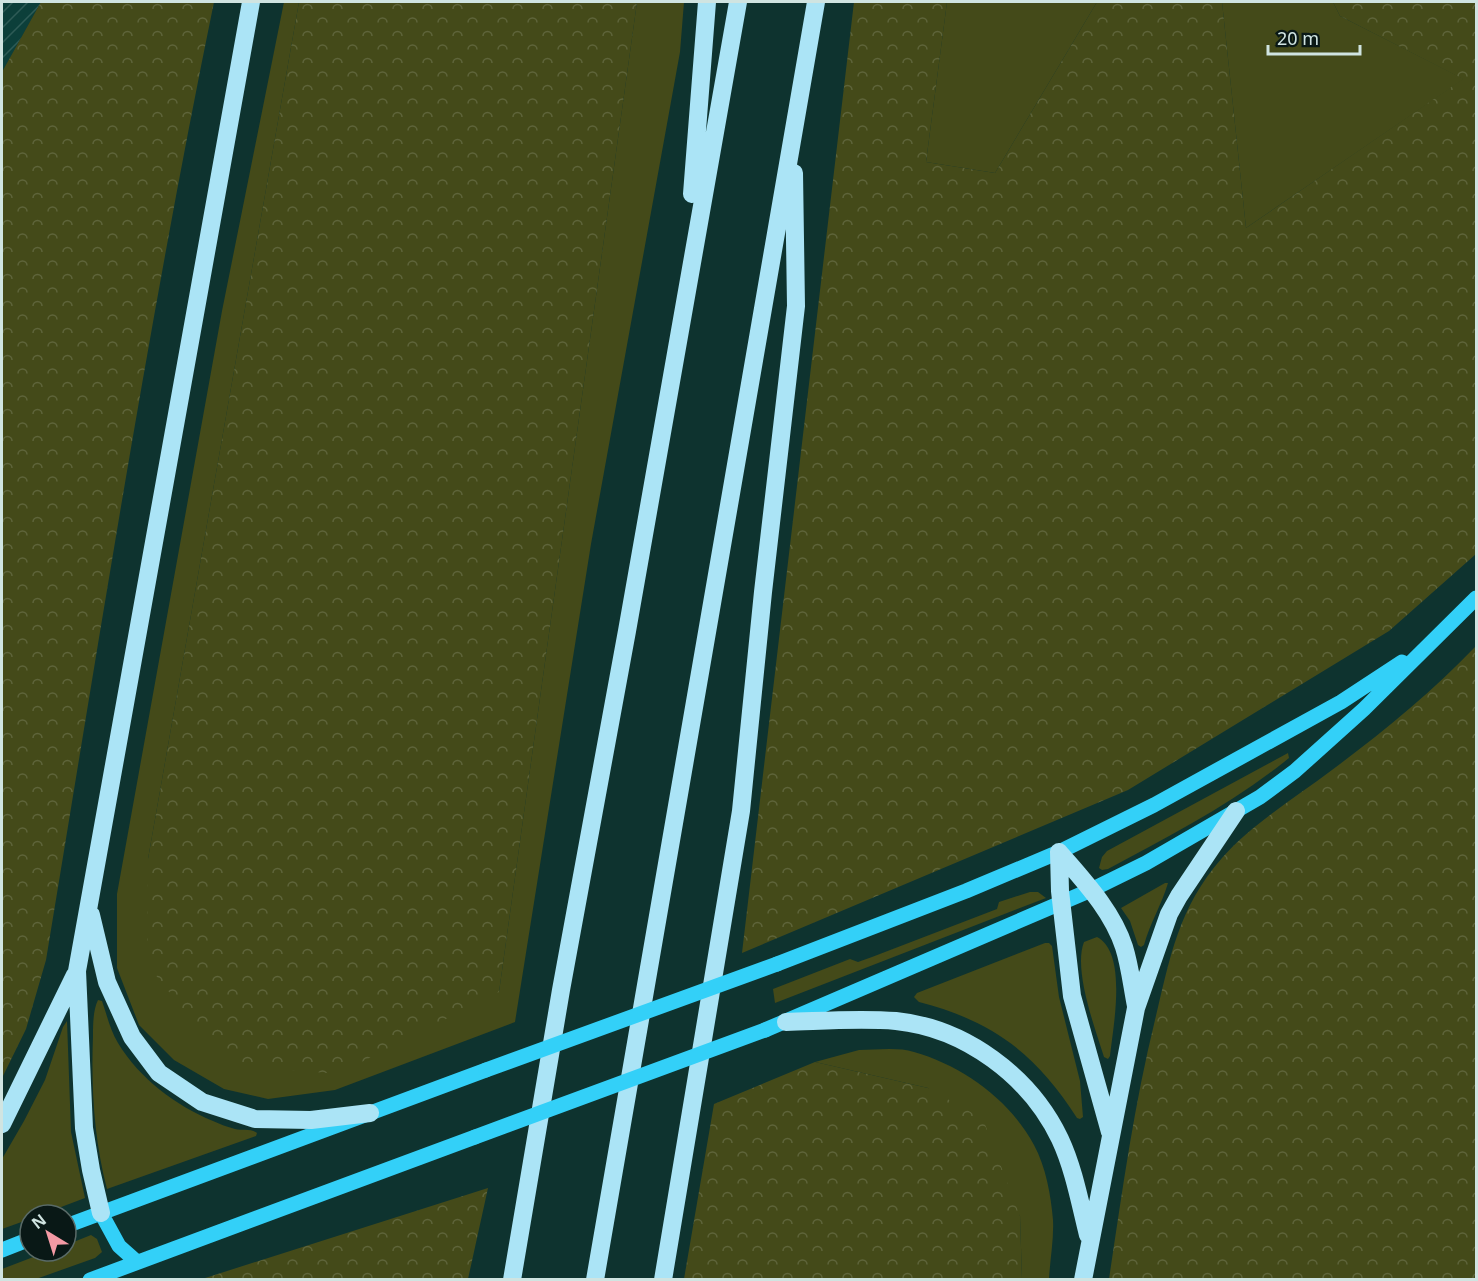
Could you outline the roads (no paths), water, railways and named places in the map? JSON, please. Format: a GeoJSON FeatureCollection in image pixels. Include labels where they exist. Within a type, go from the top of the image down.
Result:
{"type":"FeatureCollection","features":[{"type":"Feature","properties":{"kind":"highway"},"geometry":{"type":"LineString","coordinates":[[2,1124],[77,970],[90,911],[251,2]]}},
{"type":"Feature","properties":{"kind":"highway"},"geometry":{"type":"LineString","coordinates":[[685,291],[707,2]]}},
{"type":"Feature","properties":{"kind":"highway"},"geometry":{"type":"LineString","coordinates":[[512,1280],[561,990],[738,2]]}},
{"type":"Feature","properties":{"kind":"highway"},"geometry":{"type":"LineString","coordinates":[[595,1280],[816,2]]}},
{"type":"Feature","properties":{"kind":"highway"},"geometry":{"type":"LineString","coordinates":[[663,1280],[741,811],[764,581],[796,306],[793,129]]}},
{"type":"Feature","properties":{"kind":"highway"},"geometry":{"type":"LineString","coordinates":[[1083,1280],[1137,1008],[1169,914],[1184,887],[1236,811]]}},
{"type":"Feature","properties":{"kind":"highway"},"geometry":{"type":"LineString","coordinates":[[1059,852],[1091,890],[1111,919],[1124,947],[1137,1008]]}},
{"type":"Feature","properties":{"kind":"highway"},"geometry":{"type":"LineString","coordinates":[[1059,852],[1068,973],[1072,996],[1111,1135]]}},
{"type":"Feature","properties":{"kind":"highway"},"geometry":{"type":"LineString","coordinates":[[90,911],[107,982],[132,1037],[159,1073],[202,1102],[255,1119],[311,1120],[370,1113]]}},
{"type":"Feature","properties":{"kind":"highway"},"geometry":{"type":"LineString","coordinates":[[77,970],[84,1128],[101,1213]]}},
{"type":"Feature","properties":{"kind":"highway"},"geometry":{"type":"LineString","coordinates":[[786,1022],[877,1020],[921,1026],[962,1040],[994,1060],[1009,1071],[1035,1098],[1060,1139],[1070,1165],[1089,1241]]}},
{"type":"Feature","properties":{"kind":"main road"},"geometry":{"type":"LineString","coordinates":[[90,1280],[786,1022],[1062,903],[1146,863],[1260,797],[1295,771],[1364,709],[1476,598]]}},
{"type":"Feature","properties":{"kind":"main road"},"geometry":{"type":"LineString","coordinates":[[78,1222],[777,964],[966,891],[1059,852],[1154,805],[1341,702],[1430,644]]}},
{"type":"Feature","properties":{"kind":"main road"},"geometry":{"type":"LineString","coordinates":[[101,1213],[119,1246],[137,1262]]}},
{"type":"Feature","properties":{"kind":"main road"},"geometry":{"type":"LineString","coordinates":[[2,1250],[18,1244]]}}]}
